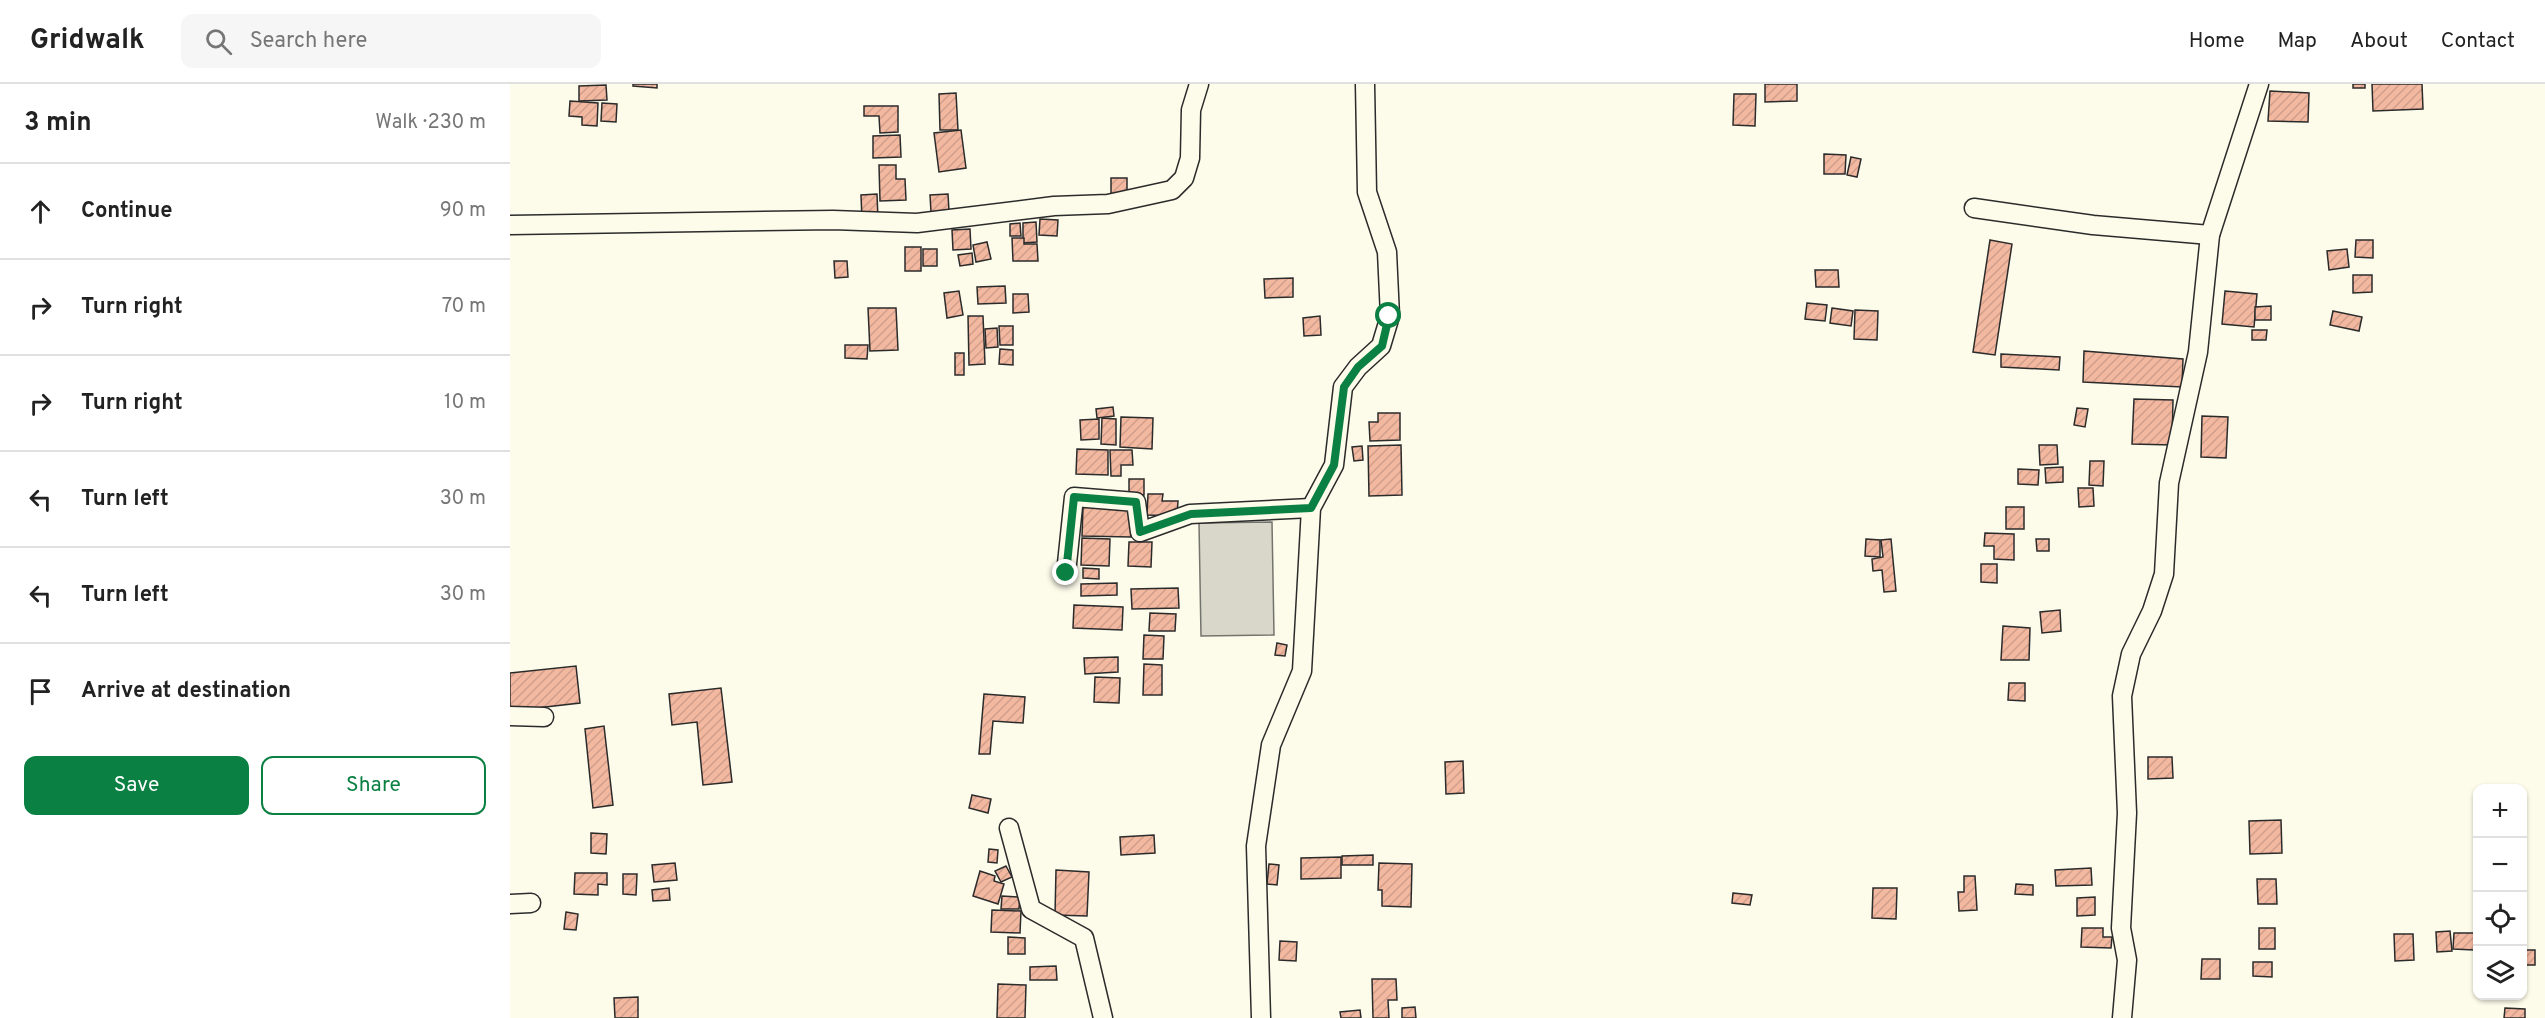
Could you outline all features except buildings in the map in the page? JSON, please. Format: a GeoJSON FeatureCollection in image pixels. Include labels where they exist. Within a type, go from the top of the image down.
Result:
{"type":"FeatureCollection","features":[{"type":"Feature","properties":{"kind":"street"},"geometry":{"type":"LineString","coordinates":[[510,225],[833,220],[917,223],[1054,206],[1107,204],[1172,190],[1184,178],[1190,159],[1191,110],[1199,84]]}},
{"type":"Feature","properties":{"kind":"street"},"geometry":{"type":"LineString","coordinates":[[1261,1018],[1256,846],[1271,745],[1302,671],[1311,508],[1334,465],[1344,387],[1358,367],[1382,346],[1389,316],[1387,252],[1367,192],[1365,84]]}},
{"type":"Feature","properties":{"kind":"street"},"geometry":{"type":"LineString","coordinates":[[2122,1018],[2127,960],[2121,928],[2127,813],[2122,696],[2132,654],[2152,611],[2164,574],[2169,483],[2198,352],[2210,236],[2259,84]]}},
{"type":"Feature","properties":{"kind":"street"},"geometry":{"type":"LineString","coordinates":[[1974,208],[2093,225],[2210,236]]}},
{"type":"Feature","properties":{"kind":"street"},"geometry":{"type":"LineString","coordinates":[[1066,573],[1074,497],[1136,502],[1140,532],[1191,514],[1311,508]]}},
{"type":"Feature","properties":{"kind":"street"},"geometry":{"type":"LineString","coordinates":[[510,716],[544,717]]}},
{"type":"Feature","properties":{"kind":"street"},"geometry":{"type":"LineString","coordinates":[[1009,828],[1031,909],[1083,938],[1103,1018]]}},
{"type":"Feature","properties":{"kind":"street"},"geometry":{"type":"LineString","coordinates":[[510,904],[531,903]]}},
{"type":"Feature","properties":{"kind":"shaded area"},"geometry":{"type":"Polygon","coordinates":[[[1272,522],[1274,635],[1201,636],[1199,523],[1272,522]]]}},
{"type":"Feature","properties":{"kind":"route"},"geometry":{"type":"LineString","coordinates":[[1066,573],[1074,497],[1136,502],[1140,532],[1191,514],[1311,508],[1334,465],[1344,387],[1358,367],[1382,346],[1389,316]]}}]}
